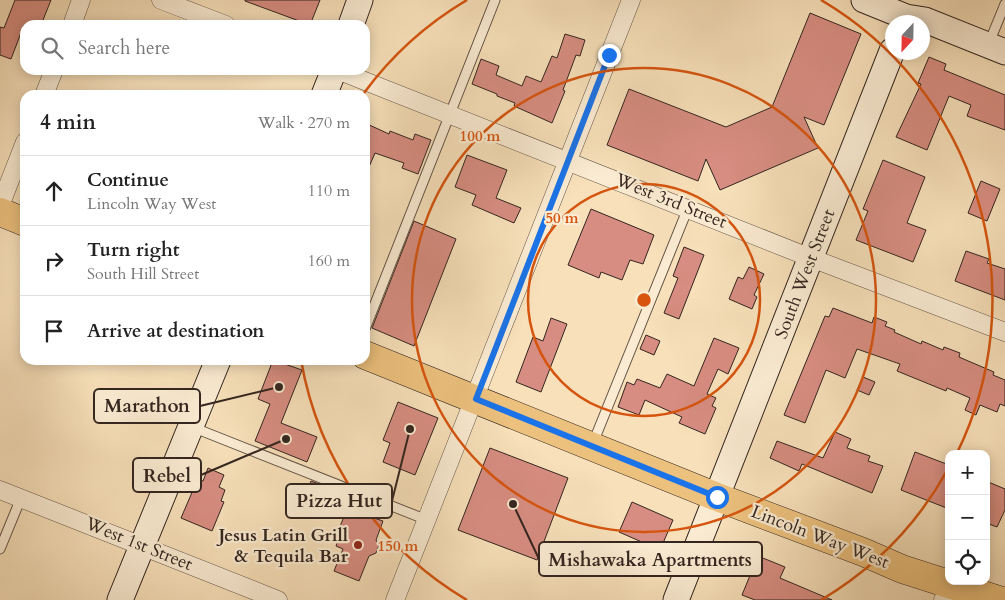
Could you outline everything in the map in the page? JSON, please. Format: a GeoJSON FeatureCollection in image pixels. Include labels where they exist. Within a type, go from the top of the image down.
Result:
{"type":"FeatureCollection","features":[{"type":"Feature","properties":{"kind":"main road"},"geometry":{"type":"LineString","coordinates":[[0,212],[20,220]]}},
{"type":"Feature","properties":{"kind":"main road","name":"Lincoln Way West"},"geometry":{"type":"LineString","coordinates":[[370,357],[717,497],[946,593],[999,600]]}},
{"type":"Feature","properties":{"kind":"street"},"geometry":{"type":"LineString","coordinates":[[74,20],[81,0]]}},
{"type":"Feature","properties":{"kind":"street"},"geometry":{"type":"LineString","coordinates":[[161,0],[213,20]]}},
{"type":"Feature","properties":{"kind":"street"},"geometry":{"type":"LineString","coordinates":[[353,20],[360,0]]}},
{"type":"Feature","properties":{"kind":"street"},"geometry":{"type":"LineString","coordinates":[[395,600],[476,399],[631,0]]}},
{"type":"Feature","properties":{"kind":"street"},"geometry":{"type":"LineString","coordinates":[[864,0],[907,13],[996,49]]}},
{"type":"Feature","properties":{"kind":"street","name":"South West Street"},"geometry":{"type":"LineString","coordinates":[[676,600],[888,60]]}},
{"type":"Feature","properties":{"kind":"street"},"geometry":{"type":"LineString","coordinates":[[46,90],[52,75]]}},
{"type":"Feature","properties":{"kind":"street"},"geometry":{"type":"LineString","coordinates":[[326,90],[334,75]]}},
{"type":"Feature","properties":{"kind":"street","name":"West 3rd Street"},"geometry":{"type":"LineString","coordinates":[[349,75],[811,258],[1005,332]]}},
{"type":"Feature","properties":{"kind":"street"},"geometry":{"type":"LineString","coordinates":[[0,206],[20,155]]}},
{"type":"Feature","properties":{"kind":"street"},"geometry":{"type":"LineString","coordinates":[[120,600],[216,365]]}},
{"type":"Feature","properties":{"kind":"street","name":"West 1st Street"},"geometry":{"type":"LineString","coordinates":[[0,490],[278,600]]}},
{"type":"Feature","properties":{"kind":"lane"},"geometry":{"type":"LineString","coordinates":[[370,316],[495,0]]}},
{"type":"Feature","properties":{"kind":"lane"},"geometry":{"type":"LineString","coordinates":[[996,49],[1005,4]]}},
{"type":"Feature","properties":{"kind":"lane"},"geometry":{"type":"LineString","coordinates":[[592,446],[688,208]]}},
{"type":"Feature","properties":{"kind":"lane"},"geometry":{"type":"LineString","coordinates":[[191,426],[427,520]]}},
{"type":"Feature","properties":{"kind":"lane"},"geometry":{"type":"LineString","coordinates":[[0,549],[21,498]]}},
{"type":"Feature","properties":{"kind":"building"},"geometry":{"type":"Polygon","coordinates":[[[15,0],[51,0],[43,20],[20,20],[20,35],[11,59],[0,55],[0,27],[4,28],[15,0]]]}},
{"type":"Feature","properties":{"kind":"building"},"geometry":{"type":"Polygon","coordinates":[[[245,0],[320,0],[312,20],[296,20],[245,0]]]}},
{"type":"Feature","properties":{"kind":"building"},"geometry":{"type":"Polygon","coordinates":[[[810,13],[861,34],[824,125],[804,117],[818,148],[720,190],[706,159],[698,181],[607,145],[629,89],[726,127],[772,107],[810,13]]]}},
{"type":"Feature","properties":{"kind":"building"},"geometry":{"type":"Polygon","coordinates":[[[565,34],[585,40],[580,56],[576,55],[563,90],[565,91],[552,123],[514,106],[515,103],[497,96],[497,94],[472,84],[481,59],[499,66],[496,75],[522,86],[526,76],[541,82],[552,56],[557,58],[565,34]]]}},
{"type":"Feature","properties":{"kind":"building"},"geometry":{"type":"Polygon","coordinates":[[[930,57],[946,64],[944,70],[1005,95],[1005,130],[967,116],[971,105],[949,96],[927,150],[896,137],[921,84],[918,83],[930,57]]]}},
{"type":"Feature","properties":{"kind":"building"},"geometry":{"type":"Polygon","coordinates":[[[370,125],[389,134],[390,131],[413,140],[415,134],[431,140],[418,174],[402,168],[404,163],[375,153],[370,164],[370,125]]]}},
{"type":"Feature","properties":{"kind":"building"},"geometry":{"type":"Polygon","coordinates":[[[467,155],[507,170],[496,198],[521,208],[514,223],[472,205],[476,195],[455,187],[467,155]]]}},
{"type":"Feature","properties":{"kind":"building"},"geometry":{"type":"Polygon","coordinates":[[[883,160],[925,177],[907,223],[926,230],[913,262],[856,240],[868,211],[863,209],[883,160]]]}},
{"type":"Feature","properties":{"kind":"building"},"geometry":{"type":"Polygon","coordinates":[[[981,181],[1000,189],[987,221],[968,213],[981,181]]]}},
{"type":"Feature","properties":{"kind":"building"},"geometry":{"type":"Polygon","coordinates":[[[591,209],[654,235],[643,264],[630,260],[622,280],[601,272],[599,278],[568,265],[591,209]]]}},
{"type":"Feature","properties":{"kind":"building"},"geometry":{"type":"Polygon","coordinates":[[[414,221],[456,239],[414,346],[372,328],[414,221]]]}},
{"type":"Feature","properties":{"kind":"building"},"geometry":{"type":"Polygon","coordinates":[[[684,247],[704,255],[679,319],[664,313],[678,278],[673,276],[684,247]]]}},
{"type":"Feature","properties":{"kind":"building"},"geometry":{"type":"Polygon","coordinates":[[[966,251],[989,259],[987,263],[1005,269],[1005,300],[955,281],[966,251]]]}},
{"type":"Feature","properties":{"kind":"building"},"geometry":{"type":"Polygon","coordinates":[[[749,267],[764,274],[754,295],[757,297],[752,309],[729,299],[738,277],[743,279],[749,267]]]}},
{"type":"Feature","properties":{"kind":"building"},"geometry":{"type":"Polygon","coordinates":[[[833,308],[872,323],[874,317],[887,322],[885,326],[895,330],[894,332],[921,344],[922,341],[943,350],[944,347],[960,353],[959,357],[994,372],[993,375],[1005,380],[1005,406],[1000,404],[997,412],[980,405],[976,415],[965,410],[970,398],[947,388],[946,391],[897,371],[900,364],[857,349],[845,378],[826,370],[805,423],[784,415],[825,316],[829,317],[833,308]]]}},
{"type":"Feature","properties":{"kind":"building"},"geometry":{"type":"Polygon","coordinates":[[[551,318],[567,324],[541,392],[516,382],[533,337],[543,341],[551,318]]]}},
{"type":"Feature","properties":{"kind":"building"},"geometry":{"type":"Polygon","coordinates":[[[646,335],[660,341],[654,355],[640,349],[646,335]]]}},
{"type":"Feature","properties":{"kind":"building"},"geometry":{"type":"Polygon","coordinates":[[[714,338],[739,348],[728,374],[718,369],[707,394],[716,398],[712,406],[716,408],[705,434],[679,423],[682,417],[645,400],[639,415],[618,407],[627,382],[634,385],[637,379],[660,388],[667,374],[694,386],[714,338]]]}},
{"type":"Feature","properties":{"kind":"building"},"geometry":{"type":"Polygon","coordinates":[[[271,365],[288,365],[302,370],[281,423],[317,437],[307,462],[255,441],[270,404],[258,399],[271,365]]]}},
{"type":"Feature","properties":{"kind":"building"},"geometry":{"type":"Polygon","coordinates":[[[863,377],[875,382],[869,395],[857,390],[863,377]]]}},
{"type":"Feature","properties":{"kind":"building"},"geometry":{"type":"Polygon","coordinates":[[[398,402],[438,418],[415,475],[383,462],[390,443],[383,440],[398,402]]]}},
{"type":"Feature","properties":{"kind":"building"},"geometry":{"type":"Polygon","coordinates":[[[835,432],[851,439],[847,448],[870,456],[868,461],[883,466],[872,493],[802,464],[799,471],[770,458],[777,441],[823,458],[835,432]]]}},
{"type":"Feature","properties":{"kind":"building"},"geometry":{"type":"Polygon","coordinates":[[[490,448],[568,478],[537,560],[458,530],[490,448]]]}},
{"type":"Feature","properties":{"kind":"building"},"geometry":{"type":"Polygon","coordinates":[[[915,452],[945,463],[945,507],[901,490],[915,452]]]}},
{"type":"Feature","properties":{"kind":"building"},"geometry":{"type":"Polygon","coordinates":[[[208,468],[224,475],[219,487],[225,490],[221,501],[224,502],[212,531],[181,518],[193,490],[195,491],[199,480],[203,481],[208,468]]]}},
{"type":"Feature","properties":{"kind":"building"},"geometry":{"type":"Polygon","coordinates":[[[311,481],[340,492],[335,507],[305,496],[311,481]]]}},
{"type":"Feature","properties":{"kind":"building"},"geometry":{"type":"Polygon","coordinates":[[[990,483],[1005,489],[1005,510],[997,527],[990,524],[990,483]]]}},
{"type":"Feature","properties":{"kind":"building"},"geometry":{"type":"Polygon","coordinates":[[[632,502],[673,520],[660,550],[619,532],[632,502]]]}},
{"type":"Feature","properties":{"kind":"building","name":"Jesus Latin Grill & Tequila Bar"},"geometry":{"type":"Polygon","coordinates":[[[347,509],[383,521],[376,540],[379,545],[376,553],[369,556],[359,581],[334,571],[343,549],[336,546],[342,530],[339,529],[347,509]]]}},
{"type":"Feature","properties":{"kind":"building"},"geometry":{"type":"Polygon","coordinates":[[[758,556],[785,567],[780,578],[832,600],[755,600],[742,595],[758,556]]]}},
{"type":"Feature","properties":{"kind":"place","name":"Marathon"},"geometry":{"type":"Point","coordinates":[279,387]}},
{"type":"Feature","properties":{"kind":"place","name":"Pizza Hut"},"geometry":{"type":"Point","coordinates":[410,429]}},
{"type":"Feature","properties":{"kind":"place","name":"Rebel"},"geometry":{"type":"Point","coordinates":[286,439]}},
{"type":"Feature","properties":{"kind":"place","name":"Mishawaka Apartments"},"geometry":{"type":"Point","coordinates":[513,504]}},
{"type":"Feature","properties":{"kind":"place","name":"Jesus Latin Grill & Tequila Bar"},"geometry":{"type":"Point","coordinates":[358,545]}},
{"type":"Feature","properties":{"kind":"route"},"geometry":{"type":"LineString","coordinates":[[609,55],[476,399],[717,497]]}}]}
